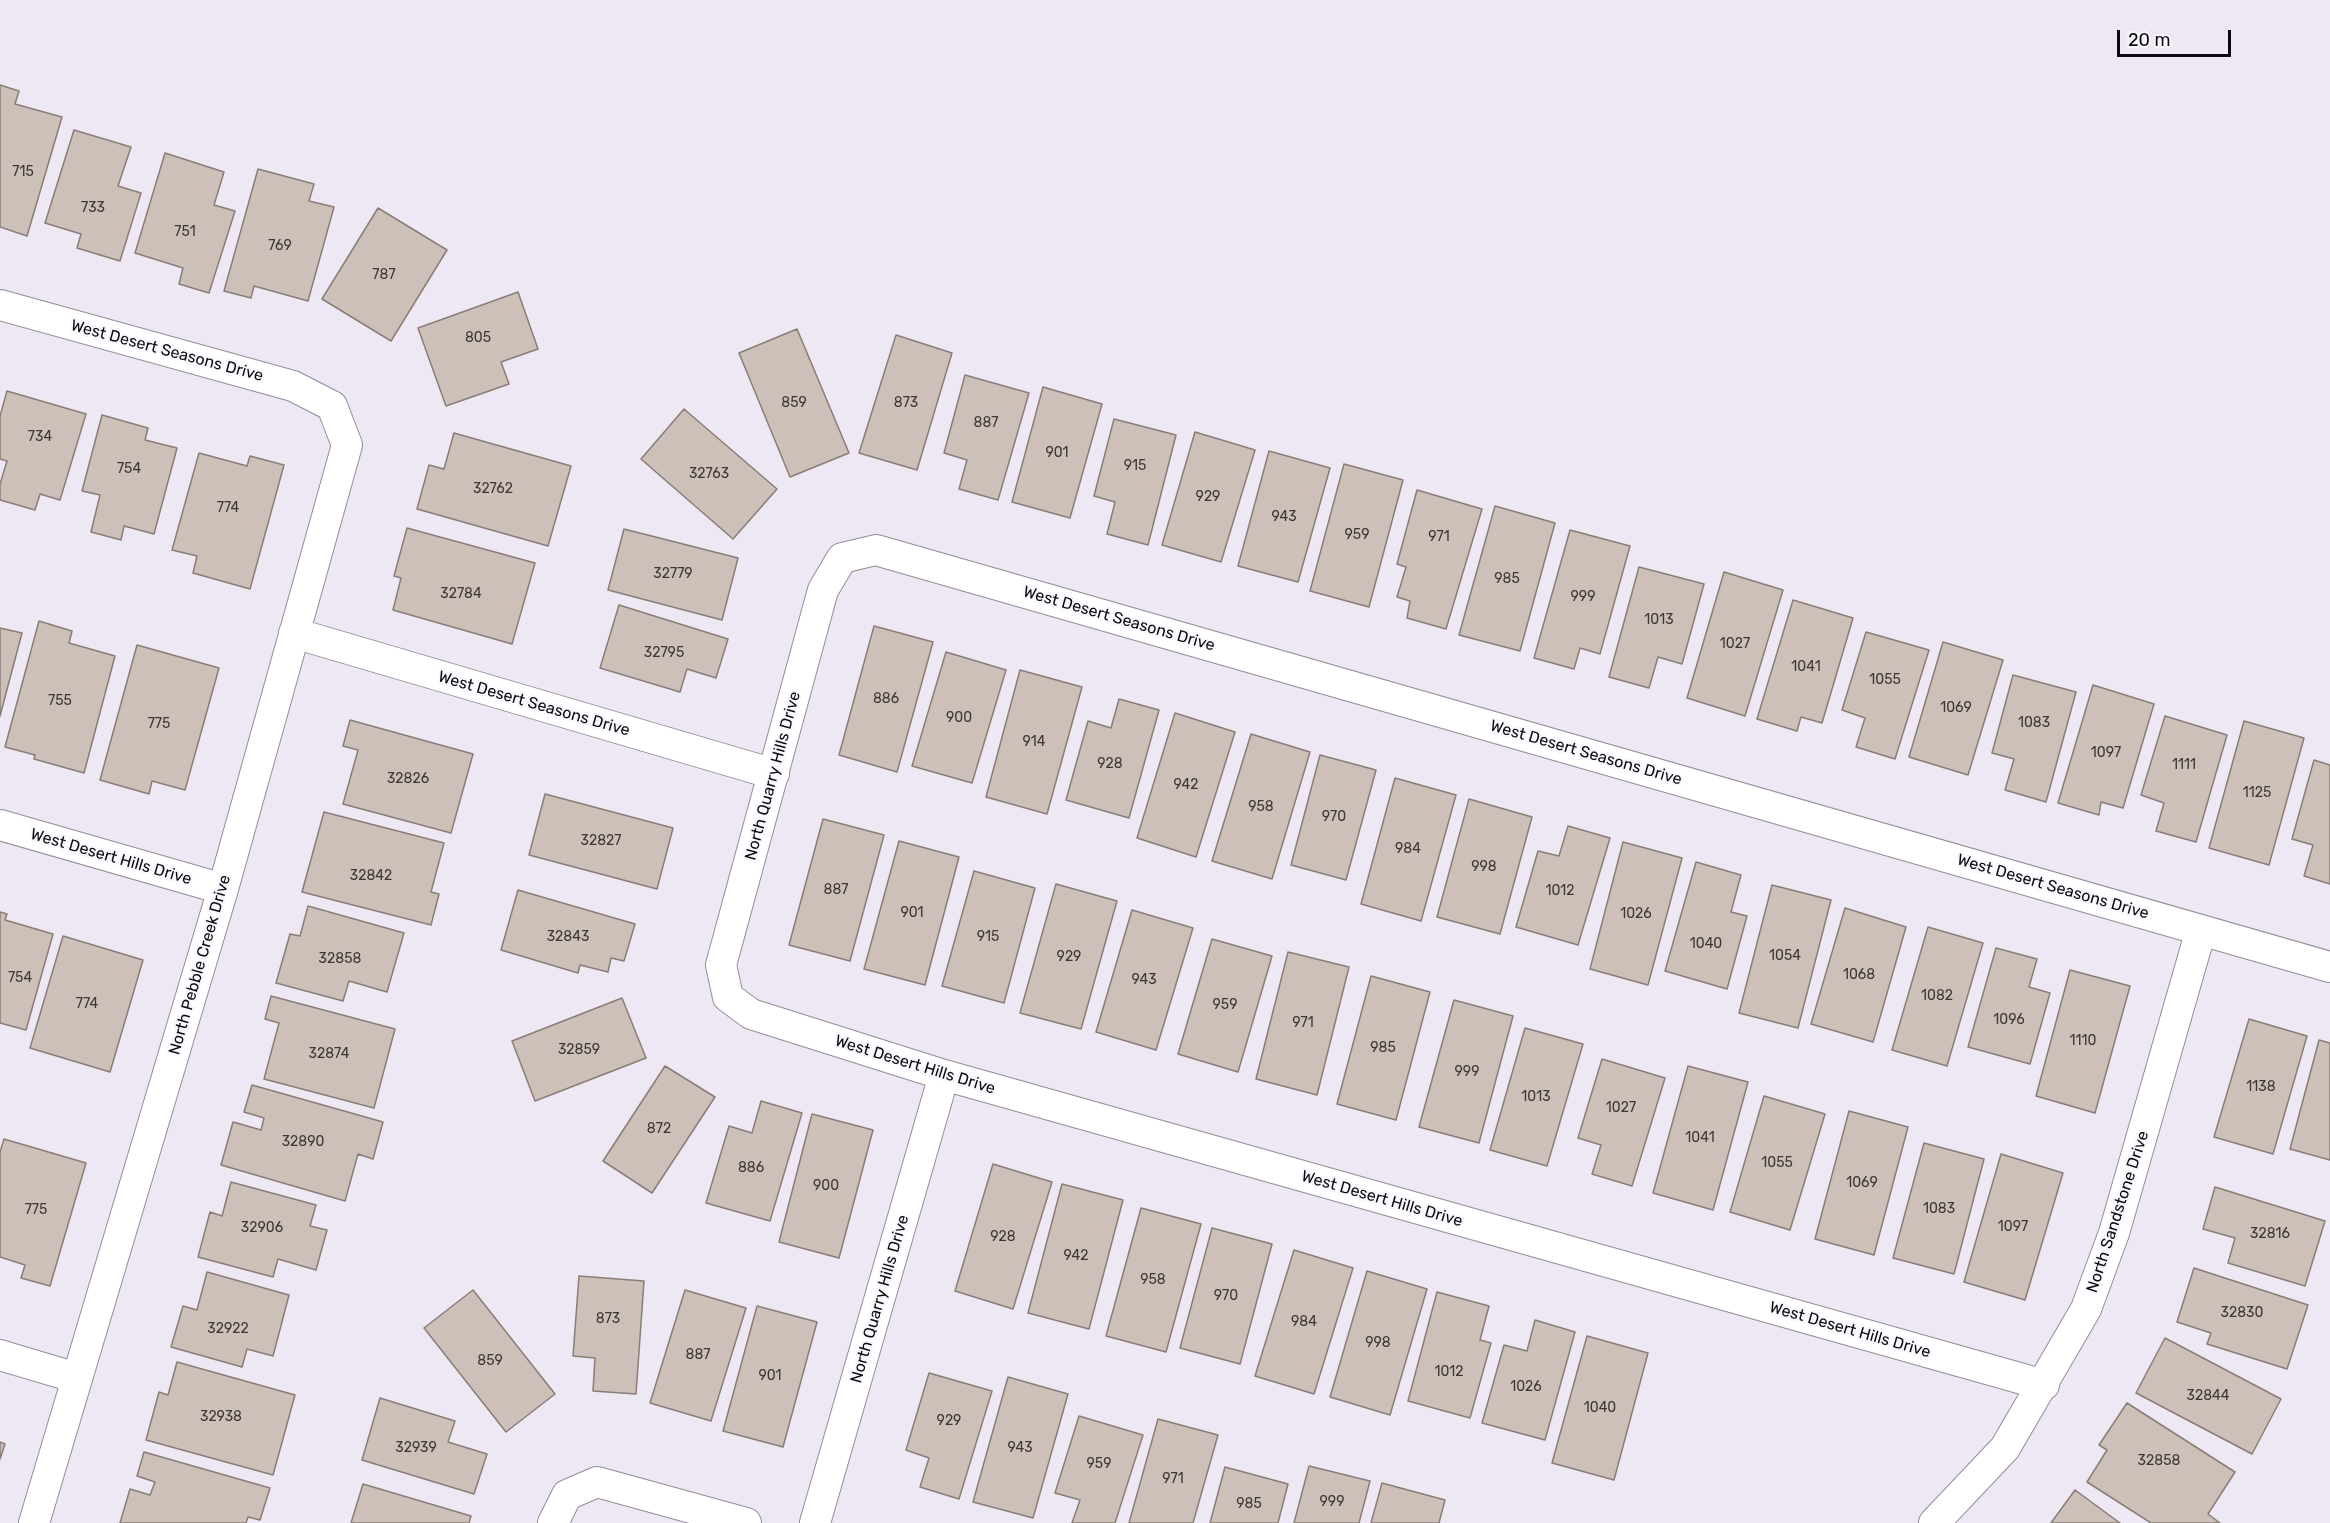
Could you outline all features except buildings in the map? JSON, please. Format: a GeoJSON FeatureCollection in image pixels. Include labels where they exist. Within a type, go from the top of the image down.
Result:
{"type":"FeatureCollection","features":[{"type":"Feature","properties":{"kind":"street","name":"West Desert Seasons Drive"},"geometry":{"type":"LineString","coordinates":[[0,305],[293,386],[332,406]]}},
{"type":"Feature","properties":{"kind":"street","name":"North Pebble Creek Drive"},"geometry":{"type":"LineString","coordinates":[[34,1523],[223,890],[347,445],[332,406]]}},
{"type":"Feature","properties":{"kind":"street","name":"West Desert Seasons Drive"},"geometry":{"type":"LineString","coordinates":[[842,558],[876,550],[2330,967]]}},
{"type":"Feature","properties":{"kind":"street","name":"North Quarry Hills Drive"},"geometry":{"type":"LineString","coordinates":[[728,997],[721,965],[823,590],[842,558]]}},
{"type":"Feature","properties":{"kind":"street","name":"West Desert Seasons Drive"},"geometry":{"type":"LineString","coordinates":[[294,633],[774,774]]}},
{"type":"Feature","properties":{"kind":"street","name":"West Desert Hills Drive"},"geometry":{"type":"LineString","coordinates":[[0,825],[223,890]]}},
{"type":"Feature","properties":{"kind":"street","name":"North Sandstone Drive"},"geometry":{"type":"LineString","coordinates":[[1934,1523],[2005,1448],[2044,1385],[2086,1309],[2115,1233],[2201,930]]}},
{"type":"Feature","properties":{"kind":"street","name":"West Desert Hills Drive"},"geometry":{"type":"LineString","coordinates":[[728,997],[751,1014],[944,1075],[2044,1385]]}},
{"type":"Feature","properties":{"kind":"street","name":"North Quarry Hills Drive"},"geometry":{"type":"LineString","coordinates":[[815,1523],[944,1075]]}},
{"type":"Feature","properties":{"kind":"street"},"geometry":{"type":"LineString","coordinates":[[0,1356],[77,1378]]}},
{"type":"Feature","properties":{"kind":"street"},"geometry":{"type":"LineString","coordinates":[[553,1523],[567,1495],[597,1482],[746,1523]]}}]}
